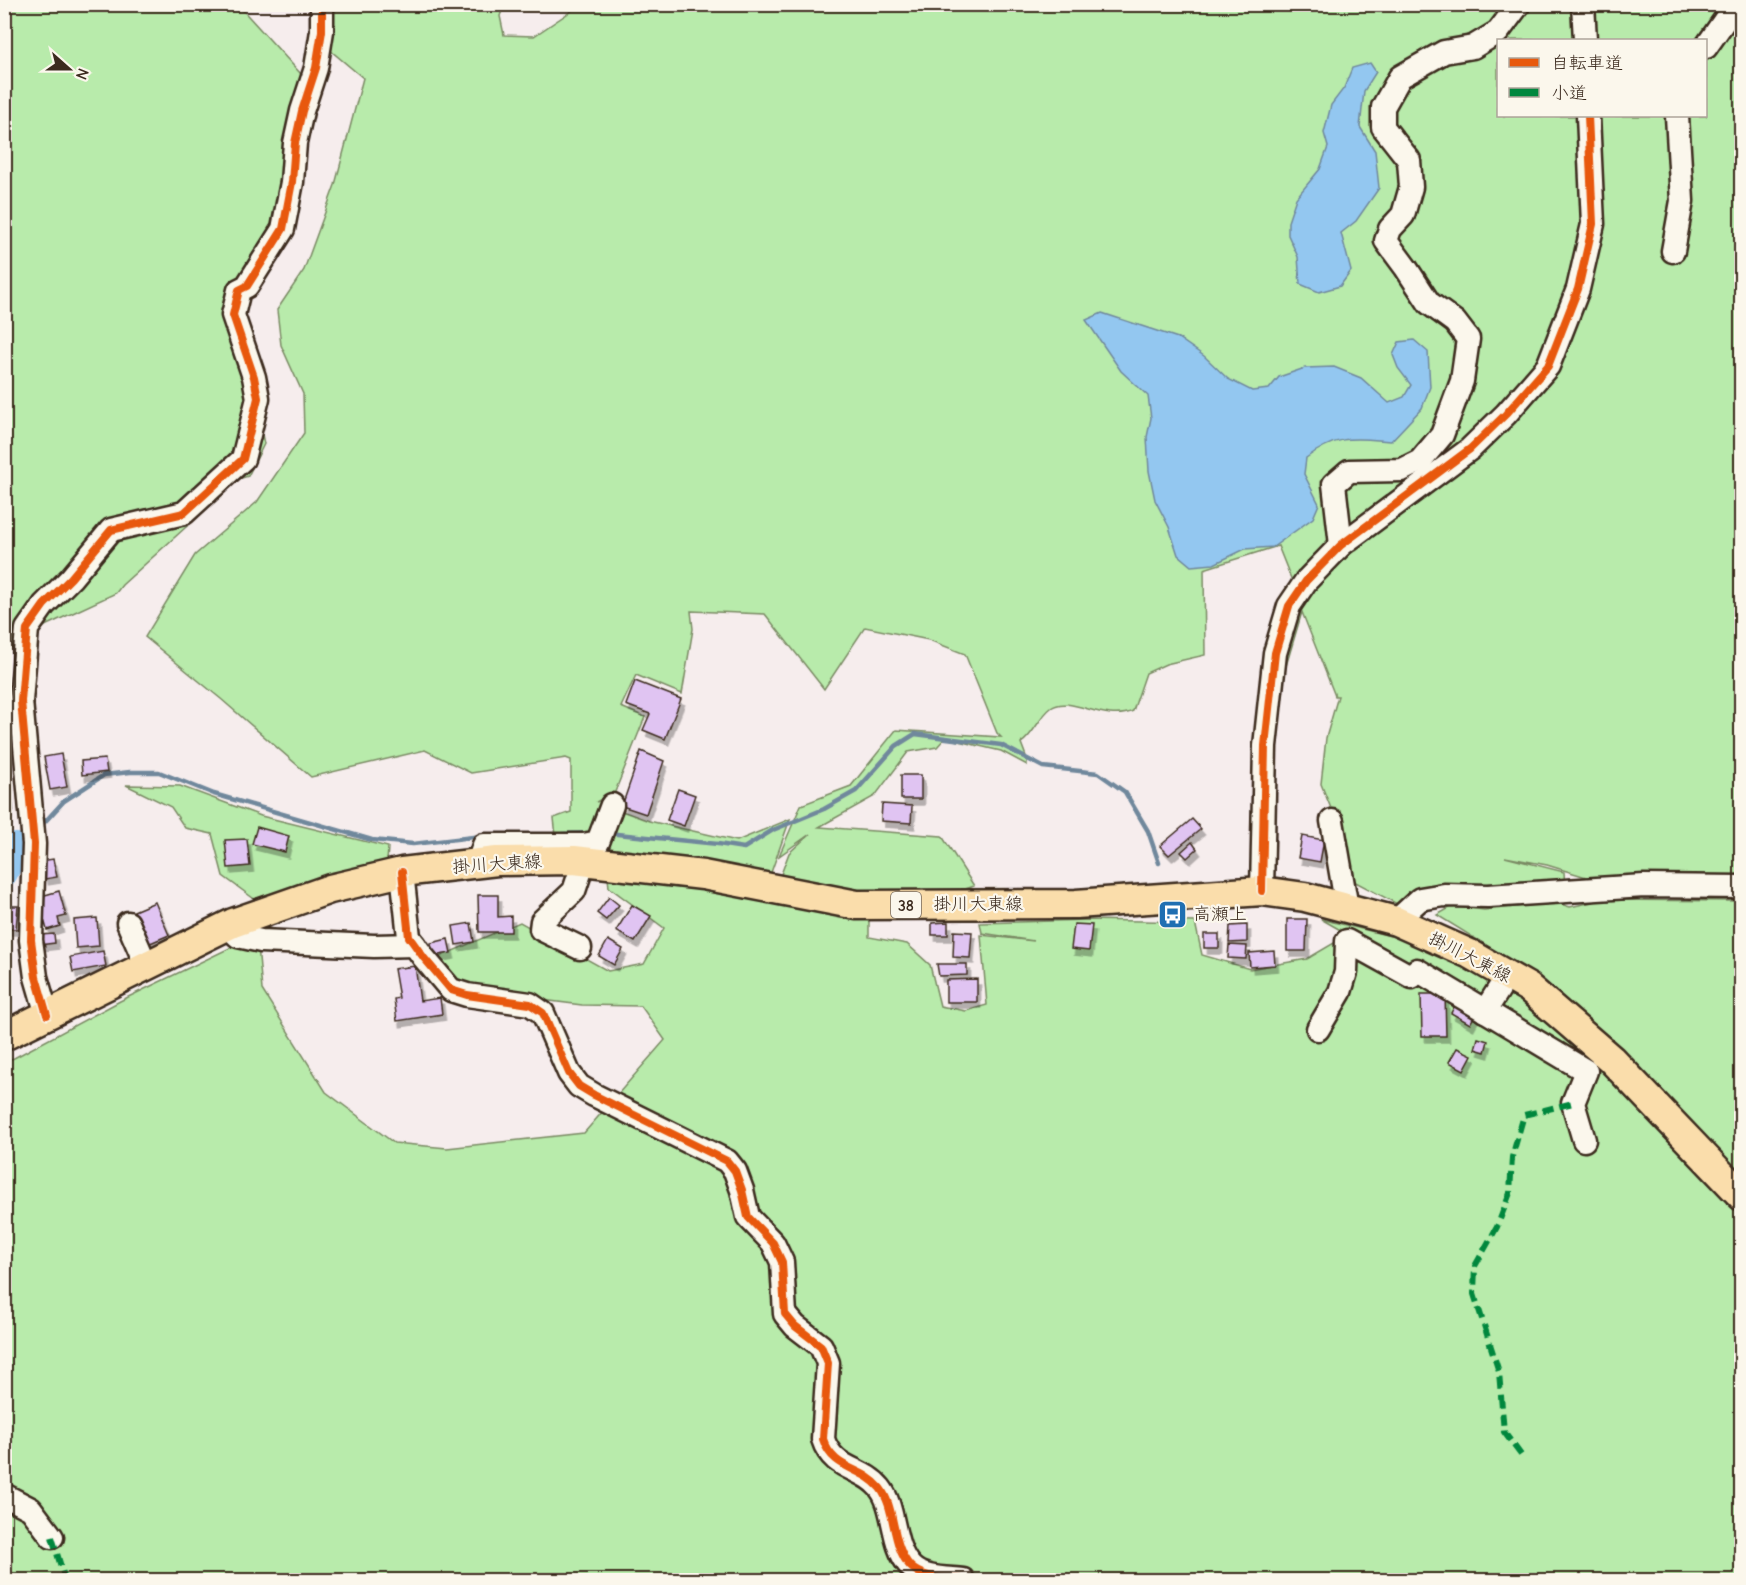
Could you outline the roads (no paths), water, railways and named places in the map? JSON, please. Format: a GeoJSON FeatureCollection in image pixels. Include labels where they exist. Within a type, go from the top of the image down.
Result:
{"type":"FeatureCollection","features":[{"type":"Feature","properties":{"kind":"main road","name":"掛川大東線"},"geometry":{"type":"LineString","coordinates":[[4,1036],[228,926],[330,889],[402,872],[497,861],[595,844],[703,875],[857,905],[1076,904],[1262,891],[1305,897],[1396,921],[1470,954],[1529,988],[1611,1059],[1742,1196]]}},
{"type":"Feature","properties":{"kind":"street"},"geometry":{"type":"LineString","coordinates":[[47,1015],[36,977],[31,940],[32,834],[13,702],[27,629],[44,605],[71,578],[111,530],[184,513],[243,459],[258,398],[255,377],[233,315],[239,290],[247,286],[283,229],[292,182],[295,143],[302,111],[316,68],[322,31],[322,4]]}},
{"type":"Feature","properties":{"kind":"street"},"geometry":{"type":"LineString","coordinates":[[1341,545],[1334,484],[1349,471],[1402,470],[1420,461],[1442,435],[1462,381],[1468,339],[1455,322],[1429,303],[1386,241],[1390,229],[1403,215],[1411,187],[1409,160],[1383,127],[1383,107],[1400,77],[1444,52],[1473,47],[1498,32],[1519,4]]}},
{"type":"Feature","properties":{"kind":"street"},"geometry":{"type":"LineString","coordinates":[[1583,4],[1585,39]]}},
{"type":"Feature","properties":{"kind":"street"},"geometry":{"type":"LineString","coordinates":[[1707,46],[1736,4]]}},
{"type":"Feature","properties":{"kind":"street"},"geometry":{"type":"LineString","coordinates":[[1262,891],[1265,746],[1275,653],[1289,606],[1306,581],[1341,545],[1470,450],[1506,414],[1548,366],[1578,289],[1593,224],[1588,117]]}},
{"type":"Feature","properties":{"kind":"street"},"geometry":{"type":"LineString","coordinates":[[1673,251],[1682,201],[1677,117]]}},
{"type":"Feature","properties":{"kind":"street"},"geometry":{"type":"LineString","coordinates":[[580,948],[541,929],[542,921],[574,891],[612,805]]}},
{"type":"Feature","properties":{"kind":"street"},"geometry":{"type":"LineString","coordinates":[[1332,821],[1347,908]]}},
{"type":"Feature","properties":{"kind":"street"},"geometry":{"type":"LineString","coordinates":[[402,872],[409,937],[451,990],[467,995],[530,1004],[543,1013],[569,1073],[579,1086],[727,1161],[735,1171],[748,1217],[774,1243],[782,1262],[785,1314],[795,1326],[821,1346],[828,1363],[823,1439],[827,1451],[837,1462],[870,1478],[882,1490],[901,1553],[911,1567],[925,1575],[963,1581]]}},
{"type":"Feature","properties":{"kind":"street"},"geometry":{"type":"LineString","coordinates":[[1396,921],[1420,899],[1444,895],[1488,896],[1644,886],[1742,887]]}},
{"type":"Feature","properties":{"kind":"street"},"geometry":{"type":"LineString","coordinates":[[129,922],[147,966]]}},
{"type":"Feature","properties":{"kind":"street"},"geometry":{"type":"LineString","coordinates":[[228,926],[238,936],[261,941],[374,946],[414,945]]}},
{"type":"Feature","properties":{"kind":"street"},"geometry":{"type":"LineString","coordinates":[[1318,1029],[1340,992],[1346,972],[1347,941],[1412,976],[1417,970],[1586,1071],[1573,1103],[1584,1140]]}},
{"type":"Feature","properties":{"kind":"street"},"geometry":{"type":"LineString","coordinates":[[1485,1011],[1508,975]]}},
{"type":"Feature","properties":{"kind":"street"},"geometry":{"type":"LineString","coordinates":[[4,1495],[31,1509],[52,1537]]}},
{"type":"Feature","properties":{"kind":"water"},"geometry":{"type":"Polygon","coordinates":[[[1370,63],[1376,72],[1364,91],[1360,127],[1375,151],[1379,188],[1356,221],[1341,233],[1351,271],[1340,286],[1319,292],[1300,284],[1298,257],[1288,235],[1288,222],[1296,198],[1320,169],[1328,147],[1324,133],[1331,105],[1344,88],[1352,68],[1370,63]]]}},
{"type":"Feature","properties":{"kind":"water"},"geometry":{"type":"Polygon","coordinates":[[[1102,313],[1178,338],[1204,356],[1228,379],[1252,391],[1269,389],[1279,377],[1305,368],[1334,367],[1361,378],[1389,403],[1404,397],[1411,385],[1398,368],[1393,355],[1399,342],[1414,340],[1428,352],[1430,387],[1422,408],[1391,441],[1347,439],[1337,441],[1306,458],[1304,474],[1319,504],[1313,518],[1273,547],[1245,549],[1214,564],[1191,566],[1178,555],[1169,527],[1155,500],[1149,471],[1147,437],[1151,418],[1148,396],[1121,371],[1086,320],[1102,313]]]}},
{"type":"Feature","properties":{"kind":"waterway"},"geometry":{"type":"LineString","coordinates":[[607,833],[744,848],[773,830],[824,809],[856,791],[896,746],[915,734],[1001,745],[1043,767],[1098,773],[1125,792],[1148,831],[1159,863]]}},
{"type":"Feature","properties":{"kind":"waterway"},"geometry":{"type":"LineString","coordinates":[[41,826],[64,801],[104,775],[159,772],[214,794],[372,840],[413,844],[482,836]]}},
{"type":"Feature","properties":{"kind":"waterway"},"geometry":{"type":"LineString","coordinates":[[562,834],[590,833]]}},
{"type":"Feature","properties":{"kind":"waterway"},"geometry":{"type":"LineString","coordinates":[[16,847],[25,839]]}},
{"type":"Feature","properties":{"kind":"waterway"},"geometry":{"type":"LineString","coordinates":[[4,873],[16,847]]}},
{"type":"Feature","properties":{"kind":"place","name":"高瀬上"},"geometry":{"type":"Point","coordinates":[1172,914]}}]}
